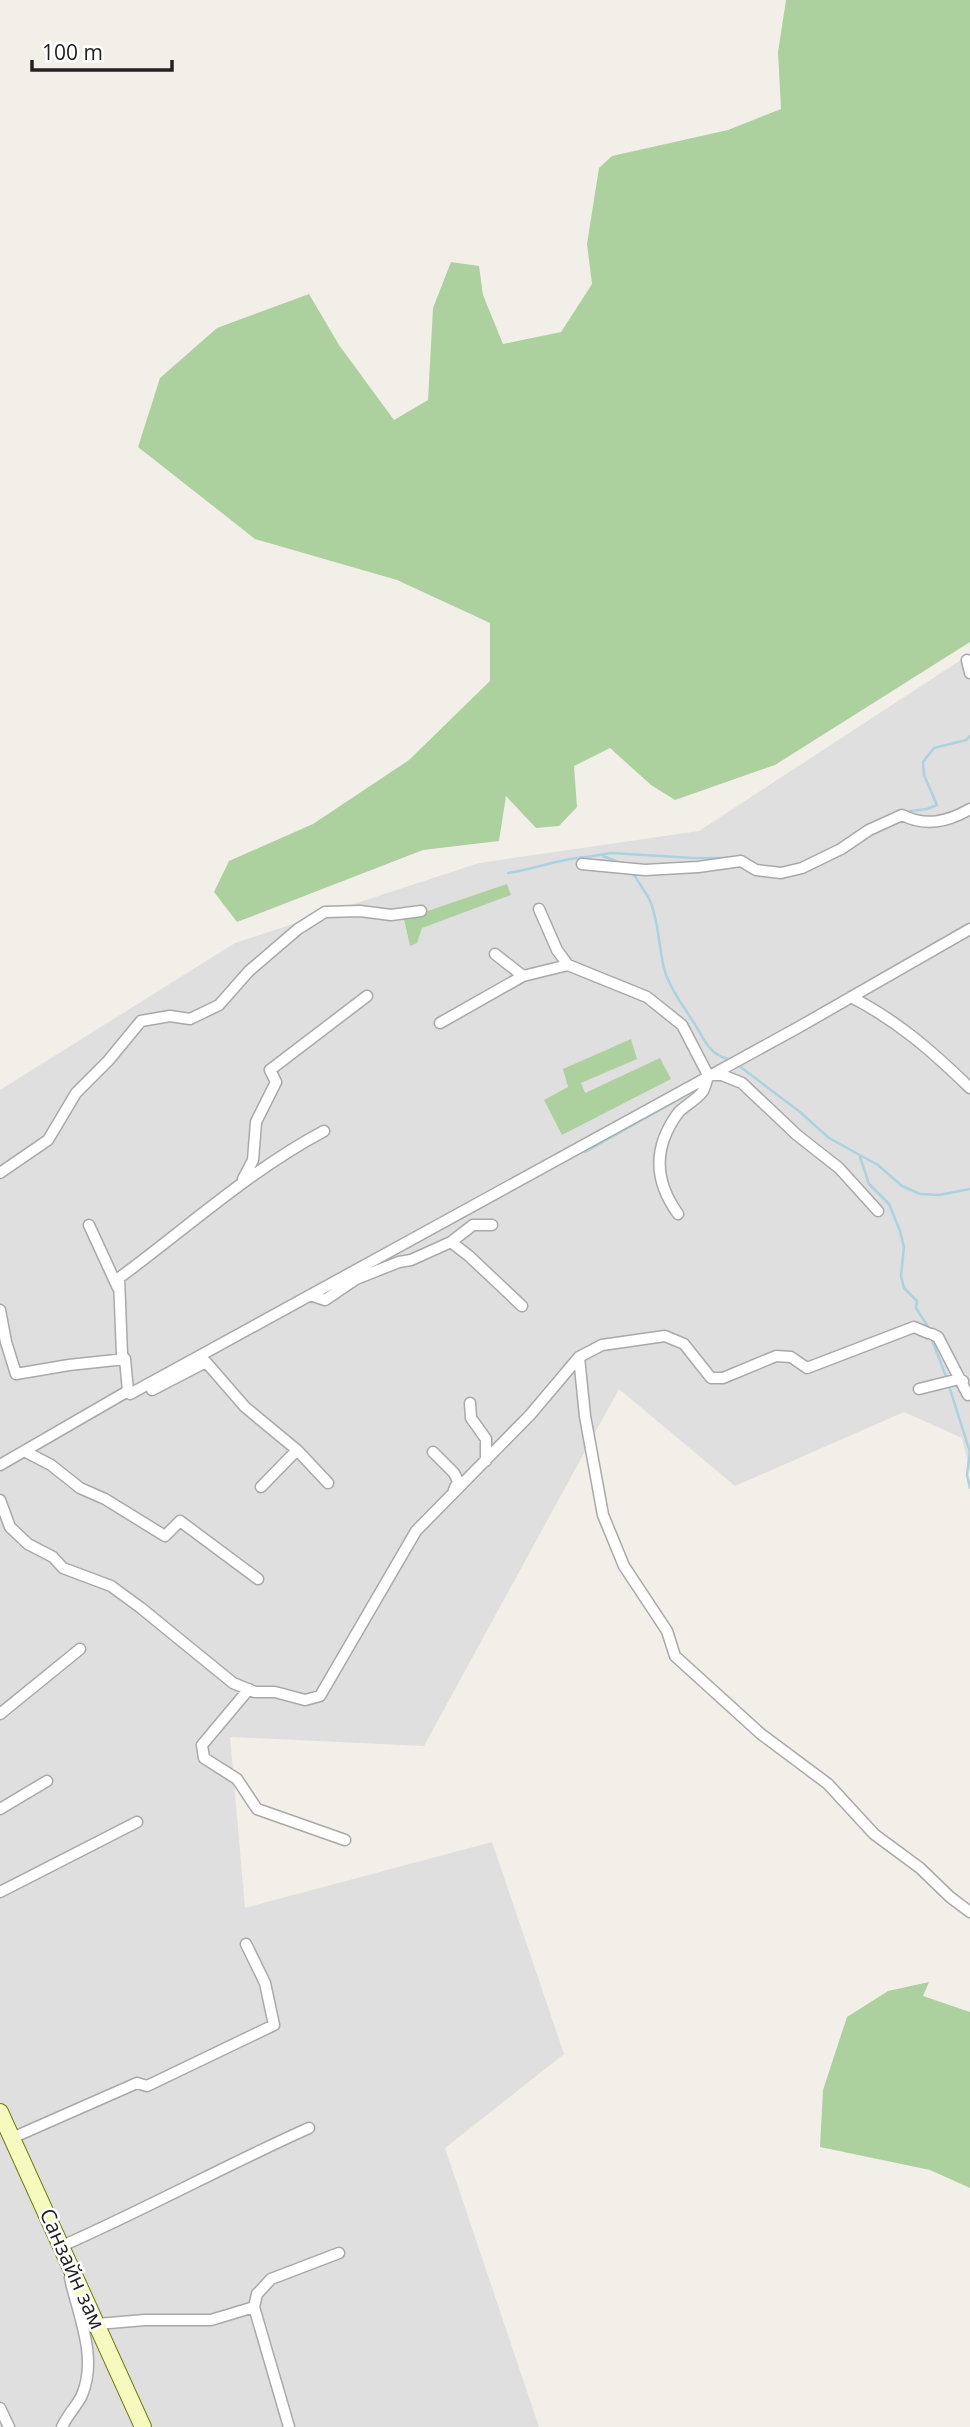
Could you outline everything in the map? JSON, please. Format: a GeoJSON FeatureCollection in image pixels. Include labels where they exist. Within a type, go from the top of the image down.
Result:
{"type":"FeatureCollection","features":[{"type":"Feature","properties":{"kind":"main road","name":"Санзайн зам"},"geometry":{"type":"LineString","coordinates":[[0,2112],[143,2427]]}},
{"type":"Feature","properties":{"kind":"street"},"geometry":{"type":"LineString","coordinates":[[967,660],[970,673]]}},
{"type":"Feature","properties":{"kind":"street"},"geometry":{"type":"LineString","coordinates":[[582,864],[645,870],[698,867],[741,860],[757,870],[781,873],[802,868],[902,815],[914,821],[940,822],[970,809]]}},
{"type":"Feature","properties":{"kind":"street"},"geometry":{"type":"LineString","coordinates":[[539,909],[557,950],[568,965],[647,997],[682,1025],[708,1075],[703,1091],[680,1111],[670,1126],[660,1151],[660,1177],[666,1198],[678,1214]]}},
{"type":"Feature","properties":{"kind":"street"},"geometry":{"type":"LineString","coordinates":[[0,1173],[48,1140],[76,1093],[141,1021],[170,1016],[190,1019],[219,1005],[249,971],[298,929],[325,912],[360,911],[391,915],[421,911]]}},
{"type":"Feature","properties":{"kind":"street"},"geometry":{"type":"LineString","coordinates":[[0,1465],[970,929]]}},
{"type":"Feature","properties":{"kind":"street"},"geometry":{"type":"LineString","coordinates":[[495,954],[523,976]]}},
{"type":"Feature","properties":{"kind":"street"},"geometry":{"type":"LineString","coordinates":[[440,1023],[523,976],[568,965]]}},
{"type":"Feature","properties":{"kind":"street"},"geometry":{"type":"LineString","coordinates":[[237,1187],[253,1160],[256,1122],[276,1082],[270,1070],[366,996]]}},
{"type":"Feature","properties":{"kind":"street"},"geometry":{"type":"LineString","coordinates":[[851,997],[884,1014],[940,1059],[970,1088]]}},
{"type":"Feature","properties":{"kind":"street"},"geometry":{"type":"LineString","coordinates":[[708,1075],[722,1075],[742,1083],[797,1135],[839,1168],[878,1211]]}},
{"type":"Feature","properties":{"kind":"street"},"geometry":{"type":"LineString","coordinates":[[129,1393],[125,1359],[122,1355],[119,1279],[237,1187],[290,1149],[324,1131]]}},
{"type":"Feature","properties":{"kind":"street"},"geometry":{"type":"LineString","coordinates":[[89,1225],[118,1289]]}},
{"type":"Feature","properties":{"kind":"street"},"geometry":{"type":"LineString","coordinates":[[310,1295],[325,1300],[356,1279],[411,1260],[451,1242],[473,1225],[492,1225]]}},
{"type":"Feature","properties":{"kind":"street"},"geometry":{"type":"LineString","coordinates":[[451,1242],[469,1255],[522,1306]]}},
{"type":"Feature","properties":{"kind":"street"},"geometry":{"type":"LineString","coordinates":[[0,1310],[16,1374],[125,1359]]}},
{"type":"Feature","properties":{"kind":"street"},"geometry":{"type":"LineString","coordinates":[[0,1500],[10,1527],[28,1544],[53,1557],[63,1568],[111,1587],[141,1608],[233,1684],[305,1700],[320,1696],[416,1531],[530,1415],[579,1357],[603,1345],[665,1336],[684,1344],[711,1378],[723,1378],[776,1356],[791,1357],[807,1368],[914,1327],[938,1337],[967,1388],[919,1389]]}},
{"type":"Feature","properties":{"kind":"street"},"geometry":{"type":"LineString","coordinates":[[579,1357],[585,1416],[603,1515],[624,1566],[667,1631],[675,1656],[761,1734],[828,1784],[874,1834],[920,1867],[950,1897],[970,1912]]}},
{"type":"Feature","properties":{"kind":"street"},"geometry":{"type":"LineString","coordinates":[[129,1393],[139,1396],[206,1362],[245,1407],[297,1450],[328,1483]]}},
{"type":"Feature","properties":{"kind":"street"},"geometry":{"type":"LineString","coordinates":[[470,1403],[471,1418],[486,1438],[486,1461]]}},
{"type":"Feature","properties":{"kind":"street"},"geometry":{"type":"LineString","coordinates":[[261,1487],[297,1450]]}},
{"type":"Feature","properties":{"kind":"street"},"geometry":{"type":"LineString","coordinates":[[26,1452],[51,1465],[80,1488],[105,1499],[166,1536],[180,1521],[258,1579]]}},
{"type":"Feature","properties":{"kind":"street"},"geometry":{"type":"LineString","coordinates":[[433,1452],[454,1473],[458,1482],[451,1495]]}},
{"type":"Feature","properties":{"kind":"street"},"geometry":{"type":"LineString","coordinates":[[0,1714],[80,1648]]}},
{"type":"Feature","properties":{"kind":"street"},"geometry":{"type":"LineString","coordinates":[[249,1689],[202,1745],[204,1758],[237,1779],[257,1809],[345,1840]]}},
{"type":"Feature","properties":{"kind":"street"},"geometry":{"type":"LineString","coordinates":[[0,1809],[47,1781]]}},
{"type":"Feature","properties":{"kind":"street"},"geometry":{"type":"LineString","coordinates":[[0,1892],[137,1822]]}},
{"type":"Feature","properties":{"kind":"street"},"geometry":{"type":"LineString","coordinates":[[12,2138],[136,2083],[147,2086],[274,2025],[265,1983],[246,1944]]}},
{"type":"Feature","properties":{"kind":"street"},"geometry":{"type":"LineString","coordinates":[[62,2427],[67,2415],[81,2398],[89,2368],[64,2251],[116,2222],[309,2128]]}},
{"type":"Feature","properties":{"kind":"street"},"geometry":{"type":"LineString","coordinates":[[289,2427],[254,2307],[257,2294],[271,2279],[339,2253]]}},
{"type":"Feature","properties":{"kind":"street"},"geometry":{"type":"LineString","coordinates":[[97,2324],[145,2320],[211,2320],[254,2307]]}},
{"type":"Feature","properties":{"kind":"street"},"geometry":{"type":"LineString","coordinates":[[0,2408],[9,2427]]}},
{"type":"Feature","properties":{"kind":"shaded area"},"geometry":{"type":"Polygon","coordinates":[[[970,654],[970,1472],[962,1438],[904,1412],[735,1486],[619,1389],[424,1746],[230,1737],[245,1908],[492,1842],[564,2054],[445,2148],[539,2427],[0,2427],[0,1090],[235,943],[479,863],[699,831],[970,654]]]}},
{"type":"Feature","properties":{"kind":"green space"},"geometry":{"type":"Polygon","coordinates":[[[786,0],[970,0],[970,642],[775,765],[675,800],[651,785],[610,748],[574,766],[577,807],[559,826],[536,828],[506,796],[499,841],[423,850],[237,922],[214,892],[229,861],[313,824],[409,760],[490,681],[490,623],[397,580],[255,539],[138,447],[160,378],[217,328],[309,294],[339,345],[394,420],[428,400],[433,308],[451,262],[479,266],[483,295],[503,344],[561,332],[592,284],[587,244],[599,168],[612,156],[728,130],[781,109],[778,52],[786,0]]]}},
{"type":"Feature","properties":{"kind":"green space"},"geometry":{"type":"Polygon","coordinates":[[[507,884],[511,895],[422,928],[417,943],[410,946],[404,919],[507,884]]]}},
{"type":"Feature","properties":{"kind":"green space"},"geometry":{"type":"Polygon","coordinates":[[[631,1039],[637,1059],[581,1083],[585,1093],[660,1058],[671,1079],[562,1135],[544,1100],[568,1087],[563,1069],[631,1039]]]}},
{"type":"Feature","properties":{"kind":"green space"},"geometry":{"type":"Polygon","coordinates":[[[929,1982],[923,1996],[970,2012],[970,2188],[930,2170],[820,2147],[823,2090],[847,2017],[888,1991],[929,1982]]]}},
{"type":"Feature","properties":{"kind":"waterway"},"geometry":{"type":"LineString","coordinates":[[903,812],[937,805],[924,775],[923,762],[934,748],[966,740],[970,736]]}},
{"type":"Feature","properties":{"kind":"waterway"},"geometry":{"type":"LineString","coordinates":[[587,857],[611,853],[734,858]]}},
{"type":"Feature","properties":{"kind":"waterway"},"geometry":{"type":"LineString","coordinates":[[603,856],[623,864]]}},
{"type":"Feature","properties":{"kind":"waterway"},"geometry":{"type":"LineString","coordinates":[[508,873],[586,857]]}},
{"type":"Feature","properties":{"kind":"waterway"},"geometry":{"type":"LineString","coordinates":[[633,873],[653,910],[663,966],[669,983],[707,1045],[718,1055],[728,1059]]}},
{"type":"Feature","properties":{"kind":"waterway"},"geometry":{"type":"LineString","coordinates":[[738,1065],[800,1112],[829,1138],[878,1165],[902,1186],[920,1194],[939,1195],[970,1189]]}},
{"type":"Feature","properties":{"kind":"waterway"},"geometry":{"type":"LineString","coordinates":[[585,1152],[699,1088]]}},
{"type":"Feature","properties":{"kind":"waterway"},"geometry":{"type":"LineString","coordinates":[[860,1157],[869,1184],[889,1204],[900,1231],[904,1247],[901,1276],[904,1288],[917,1301],[916,1308],[930,1330]]}},
{"type":"Feature","properties":{"kind":"waterway"},"geometry":{"type":"LineString","coordinates":[[932,1340],[947,1379]]}},
{"type":"Feature","properties":{"kind":"waterway"},"geometry":{"type":"LineString","coordinates":[[949,1386],[970,1452],[967,1475],[970,1488]]}}]}
